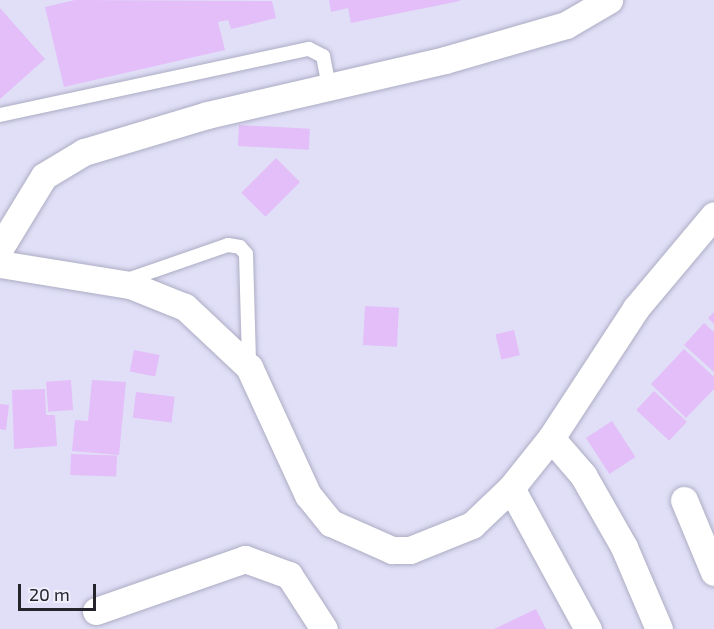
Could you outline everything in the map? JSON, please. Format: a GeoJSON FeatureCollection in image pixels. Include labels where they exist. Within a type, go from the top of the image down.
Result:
{"type":"FeatureCollection","features":[{"type":"Feature","properties":{"kind":"street"},"geometry":{"type":"LineString","coordinates":[[0,248],[44,176],[67,160],[207,115],[566,25],[609,0]]}},
{"type":"Feature","properties":{"kind":"street"},"geometry":{"type":"LineString","coordinates":[[0,264],[116,284],[161,295],[185,308],[249,367],[308,495],[345,533],[392,550],[431,545],[472,525],[511,488],[551,438],[636,308],[714,215]]}},
{"type":"Feature","properties":{"kind":"street"},"geometry":{"type":"LineString","coordinates":[[551,438],[583,475],[606,516],[659,629]]}},
{"type":"Feature","properties":{"kind":"street"},"geometry":{"type":"LineString","coordinates":[[511,488],[588,629]]}},
{"type":"Feature","properties":{"kind":"street"},"geometry":{"type":"LineString","coordinates":[[684,500],[714,572]]}},
{"type":"Feature","properties":{"kind":"street"},"geometry":{"type":"LineString","coordinates":[[96,611],[245,559],[289,575],[324,629]]}},
{"type":"Feature","properties":{"kind":"lane"},"geometry":{"type":"LineString","coordinates":[[0,115],[309,50],[323,56],[329,86]]}},
{"type":"Feature","properties":{"kind":"lane"},"geometry":{"type":"LineString","coordinates":[[116,284],[228,245],[240,247],[246,254],[249,367]]}},
{"type":"Feature","properties":{"kind":"building"},"geometry":{"type":"Polygon","coordinates":[[[75,0],[272,1],[276,18],[231,29],[228,20],[218,22],[225,50],[64,87],[45,7],[75,0]]]}},
{"type":"Feature","properties":{"kind":"building"},"geometry":{"type":"Polygon","coordinates":[[[329,0],[460,1],[351,23],[348,8],[331,12],[329,0]]]}},
{"type":"Feature","properties":{"kind":"building"},"geometry":{"type":"Polygon","coordinates":[[[0,8],[45,59],[0,99],[0,8]]]}},
{"type":"Feature","properties":{"kind":"building"},"geometry":{"type":"Polygon","coordinates":[[[239,125],[310,129],[309,150],[238,146],[239,125]]]}},
{"type":"Feature","properties":{"kind":"building"},"geometry":{"type":"Polygon","coordinates":[[[276,158],[300,182],[265,217],[241,193],[276,158]]]}},
{"type":"Feature","properties":{"kind":"building"},"geometry":{"type":"Polygon","coordinates":[[[365,306],[399,308],[397,347],[363,345],[365,306]]]}},
{"type":"Feature","properties":{"kind":"building"},"geometry":{"type":"Polygon","coordinates":[[[714,312],[714,324],[708,318],[714,312]]]}},
{"type":"Feature","properties":{"kind":"building"},"geometry":{"type":"Polygon","coordinates":[[[704,323],[714,332],[714,372],[684,345],[704,323]]]}},
{"type":"Feature","properties":{"kind":"building"},"geometry":{"type":"Polygon","coordinates":[[[514,330],[520,355],[501,360],[495,334],[514,330]]]}},
{"type":"Feature","properties":{"kind":"building"},"geometry":{"type":"Polygon","coordinates":[[[684,349],[714,377],[714,389],[686,418],[651,384],[684,349]]]}},
{"type":"Feature","properties":{"kind":"building"},"geometry":{"type":"Polygon","coordinates":[[[134,350],[160,355],[155,377],[130,372],[134,350]]]}},
{"type":"Feature","properties":{"kind":"building"},"geometry":{"type":"Polygon","coordinates":[[[71,380],[73,410],[48,412],[46,382],[71,380]]]}},
{"type":"Feature","properties":{"kind":"building"},"geometry":{"type":"Polygon","coordinates":[[[92,380],[126,382],[119,455],[72,451],[75,420],[88,421],[92,380]]]}},
{"type":"Feature","properties":{"kind":"building"},"geometry":{"type":"Polygon","coordinates":[[[45,389],[46,415],[55,415],[57,446],[14,449],[12,390],[45,389]]]}},
{"type":"Feature","properties":{"kind":"building"},"geometry":{"type":"Polygon","coordinates":[[[654,391],[687,422],[669,441],[636,410],[654,391]]]}},
{"type":"Feature","properties":{"kind":"building"},"geometry":{"type":"Polygon","coordinates":[[[136,392],[175,397],[172,423],[133,418],[136,392]]]}},
{"type":"Feature","properties":{"kind":"building"},"geometry":{"type":"Polygon","coordinates":[[[0,404],[9,405],[6,430],[0,429],[0,404]]]}},
{"type":"Feature","properties":{"kind":"building"},"geometry":{"type":"Polygon","coordinates":[[[612,421],[635,457],[609,474],[586,438],[612,421]]]}},
{"type":"Feature","properties":{"kind":"building"},"geometry":{"type":"Polygon","coordinates":[[[71,454],[117,456],[116,477],[70,475],[71,454]]]}},
{"type":"Feature","properties":{"kind":"building"},"geometry":{"type":"Polygon","coordinates":[[[536,609],[546,629],[494,629],[536,609]]]}}]}
